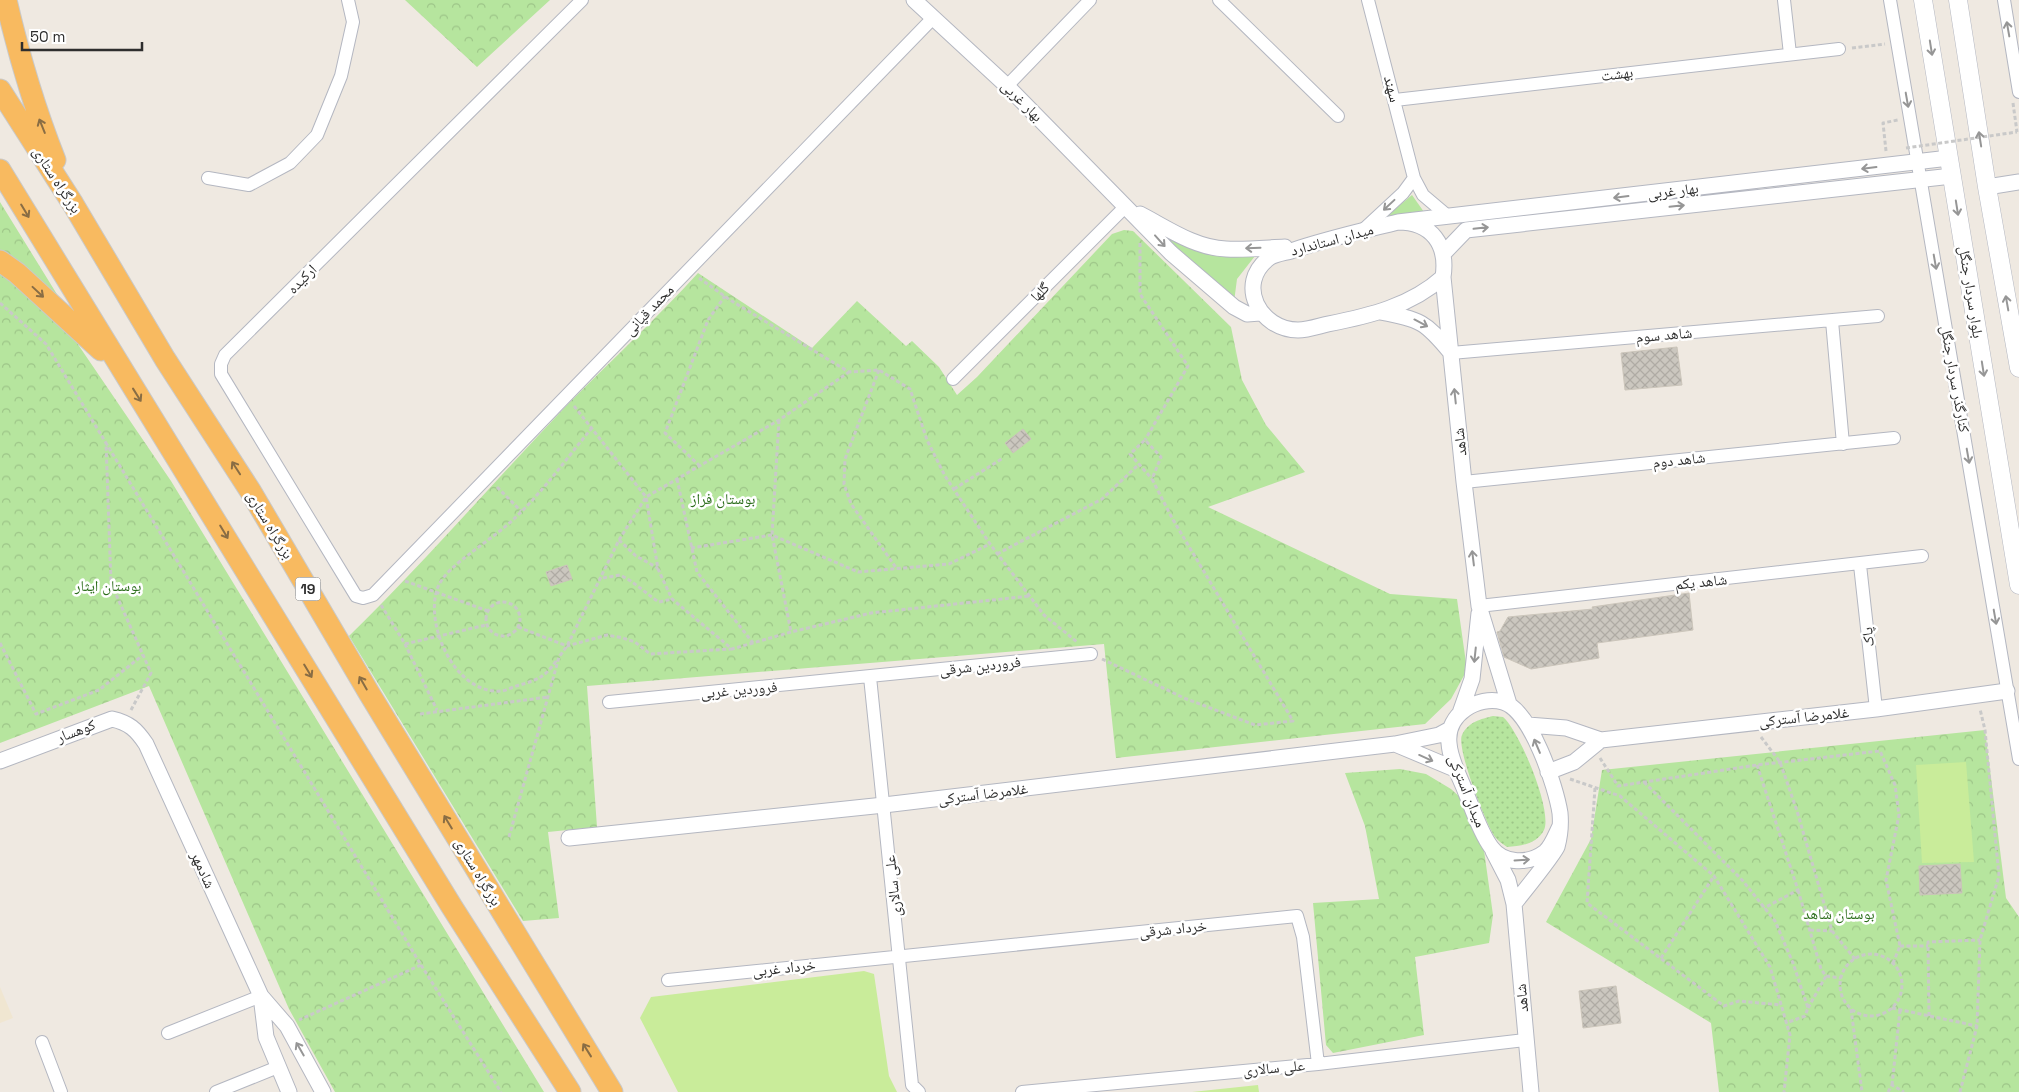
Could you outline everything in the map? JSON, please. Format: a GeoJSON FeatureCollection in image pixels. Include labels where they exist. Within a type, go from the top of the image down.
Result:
{"type":"FeatureCollection","features":[{"type":"Feature","properties":{"kind":"highway"},"geometry":{"type":"LineString","coordinates":[[6,0],[15,45],[37,114],[73,204]]}},
{"type":"Feature","properties":{"kind":"highway","name":"بزرگراه ستاری"},"geometry":{"type":"LineString","coordinates":[[0,90],[73,204],[166,359],[251,492],[369,694],[612,1092]]}},
{"type":"Feature","properties":{"kind":"highway"},"geometry":{"type":"LineString","coordinates":[[0,170],[122,371],[214,515],[452,907],[570,1092]]}},
{"type":"Feature","properties":{"kind":"highway"},"geometry":{"type":"LineString","coordinates":[[0,261],[17,273],[91,339],[122,371]]}},
{"type":"Feature","properties":{"kind":"main road","name":"بلوار سردار جنگل"},"geometry":{"type":"LineString","coordinates":[[1923,0],[2019,585]]}},
{"type":"Feature","properties":{"kind":"main road"},"geometry":{"type":"LineString","coordinates":[[1958,0],[1987,187],[2019,368]]}},
{"type":"Feature","properties":{"kind":"street"},"geometry":{"type":"LineString","coordinates":[[208,178],[249,185],[290,164],[317,135],[341,76],[353,22],[348,0]]}},
{"type":"Feature","properties":{"kind":"street","name":"ارکیده"},"geometry":{"type":"LineString","coordinates":[[363,598],[356,596],[221,374],[221,364],[232,348],[582,0]]}},
{"type":"Feature","properties":{"kind":"street","name":"بهار غربی"},"geometry":{"type":"LineString","coordinates":[[914,0],[1007,86],[1171,253],[1234,307],[1247,314],[1260,313]]}},
{"type":"Feature","properties":{"kind":"street"},"geometry":{"type":"LineString","coordinates":[[1007,86],[1090,0]]}},
{"type":"Feature","properties":{"kind":"street"},"geometry":{"type":"LineString","coordinates":[[1219,0],[1338,116]]}},
{"type":"Feature","properties":{"kind":"street","name":"سهند"},"geometry":{"type":"LineString","coordinates":[[1368,0],[1414,178],[1423,195],[1449,217]]}},
{"type":"Feature","properties":{"kind":"street"},"geometry":{"type":"LineString","coordinates":[[1784,0],[1790,54]]}},
{"type":"Feature","properties":{"kind":"street","name":"کنارگذر سردار جنگل"},"geometry":{"type":"LineString","coordinates":[[1890,0],[2019,759]]}},
{"type":"Feature","properties":{"kind":"street"},"geometry":{"type":"LineString","coordinates":[[2004,0],[2016,98]]}},
{"type":"Feature","properties":{"kind":"street","name":"محمد قپانی"},"geometry":{"type":"LineString","coordinates":[[363,598],[372,595],[487,478],[933,18]]}},
{"type":"Feature","properties":{"kind":"street","name":"بهشت"},"geometry":{"type":"LineString","coordinates":[[1395,100],[1839,49]]}},
{"type":"Feature","properties":{"kind":"street","name":"بهار غربی"},"geometry":{"type":"LineString","coordinates":[[1398,222],[1949,158]]}},
{"type":"Feature","properties":{"kind":"street","name":"بهار غربی"},"geometry":{"type":"LineString","coordinates":[[1443,254],[1466,230],[1952,176]]}},
{"type":"Feature","properties":{"kind":"street"},"geometry":{"type":"LineString","coordinates":[[1362,231],[1403,193],[1414,178]]}},
{"type":"Feature","properties":{"kind":"street"},"geometry":{"type":"LineString","coordinates":[[1987,187],[2019,182]]}},
{"type":"Feature","properties":{"kind":"street"},"geometry":{"type":"LineString","coordinates":[[1126,206],[1185,238],[1206,246],[1225,249],[1302,247]]}},
{"type":"Feature","properties":{"kind":"street","name":"گلها"},"geometry":{"type":"LineString","coordinates":[[953,379],[1126,206]]}},
{"type":"Feature","properties":{"kind":"street","name":"میدان استاندارد"},"geometry":{"type":"LineString","coordinates":[[1260,313],[1254,296],[1254,282],[1260,268],[1270,258],[1302,247],[1398,222],[1412,222],[1425,228],[1435,237],[1443,254]]}},
{"type":"Feature","properties":{"kind":"street"},"geometry":{"type":"LineString","coordinates":[[1260,313],[1283,326],[1298,330],[1380,312],[1423,293],[1443,277],[1445,263],[1443,254]]}},
{"type":"Feature","properties":{"kind":"street","name":"شاهد"},"geometry":{"type":"LineString","coordinates":[[1443,277],[1479,606],[1509,704]]}},
{"type":"Feature","properties":{"kind":"street"},"geometry":{"type":"LineString","coordinates":[[1380,312],[1412,318],[1431,328],[1451,353]]}},
{"type":"Feature","properties":{"kind":"street","name":"شاهد سوم"},"geometry":{"type":"LineString","coordinates":[[1451,353],[1878,316]]}},
{"type":"Feature","properties":{"kind":"street"},"geometry":{"type":"LineString","coordinates":[[1832,321],[1843,444]]}},
{"type":"Feature","properties":{"kind":"street","name":"شاهد دوم"},"geometry":{"type":"LineString","coordinates":[[1464,482],[1894,438]]}},
{"type":"Feature","properties":{"kind":"street","name":"شاهد یکم"},"geometry":{"type":"LineString","coordinates":[[1479,606],[1860,565],[1922,556]]}},
{"type":"Feature","properties":{"kind":"street","name":"پاک"},"geometry":{"type":"LineString","coordinates":[[1860,565],[1876,709]]}},
{"type":"Feature","properties":{"kind":"street","name":"شاهد"},"geometry":{"type":"LineString","coordinates":[[1460,713],[1472,679],[1479,606]]}},
{"type":"Feature","properties":{"kind":"street","name":"فروردین شرقی"},"geometry":{"type":"LineString","coordinates":[[870,678],[1091,654]]}},
{"type":"Feature","properties":{"kind":"street","name":"فروردین غربی"},"geometry":{"type":"LineString","coordinates":[[609,702],[870,678]]}},
{"type":"Feature","properties":{"kind":"street","name":"علی سالاری"},"geometry":{"type":"LineString","coordinates":[[870,678],[912,1085],[919,1092]]}},
{"type":"Feature","properties":{"kind":"street","name":"غلامرضا آسترکی"},"geometry":{"type":"LineString","coordinates":[[1597,744],[2008,691]]}},
{"type":"Feature","properties":{"kind":"street"},"geometry":{"type":"LineString","coordinates":[[1450,729],[1460,713],[1485,701],[1496,700],[1509,704],[1528,725],[1548,772],[1557,800],[1560,826],[1557,850],[1514,904]]}},
{"type":"Feature","properties":{"kind":"street","name":"کوهسار"},"geometry":{"type":"LineString","coordinates":[[0,761],[97,723],[112,719],[125,722]]}},
{"type":"Feature","properties":{"kind":"street","name":"شادمهر"},"geometry":{"type":"LineString","coordinates":[[125,722],[137,730],[146,744],[261,996],[286,1026],[323,1092]]}},
{"type":"Feature","properties":{"kind":"street"},"geometry":{"type":"LineString","coordinates":[[1528,725],[1566,728],[1597,744],[1574,762],[1548,772]]}},
{"type":"Feature","properties":{"kind":"street","name":"غلامرضا آسترکی"},"geometry":{"type":"LineString","coordinates":[[569,838],[884,806],[1395,744],[1439,735],[1450,729]]}},
{"type":"Feature","properties":{"kind":"street","name":"میدان آسترکی"},"geometry":{"type":"LineString","coordinates":[[1450,729],[1448,742],[1457,770],[1492,848]]}},
{"type":"Feature","properties":{"kind":"street"},"geometry":{"type":"LineString","coordinates":[[1395,744],[1457,770]]}},
{"type":"Feature","properties":{"kind":"street"},"geometry":{"type":"LineString","coordinates":[[1492,848],[1505,858],[1514,861],[1532,860],[1546,851],[1560,826]]}},
{"type":"Feature","properties":{"kind":"street","name":"شاهد"},"geometry":{"type":"LineString","coordinates":[[1492,848],[1508,880],[1514,904],[1531,1092]]}},
{"type":"Feature","properties":{"kind":"street","name":"خرداد شرقی"},"geometry":{"type":"LineString","coordinates":[[900,956],[1297,916],[1303,937],[1318,1064]]}},
{"type":"Feature","properties":{"kind":"street","name":"خرداد غربی"},"geometry":{"type":"LineString","coordinates":[[668,980],[900,956]]}},
{"type":"Feature","properties":{"kind":"street"},"geometry":{"type":"LineString","coordinates":[[168,1033],[261,996]]}},
{"type":"Feature","properties":{"kind":"street","name":"شادمهر"},"geometry":{"type":"LineString","coordinates":[[261,996],[266,1037],[289,1092]]}},
{"type":"Feature","properties":{"kind":"street","name":"علی سالاری"},"geometry":{"type":"LineString","coordinates":[[1022,1092],[1318,1064],[1526,1040]]}},
{"type":"Feature","properties":{"kind":"street"},"geometry":{"type":"LineString","coordinates":[[42,1042],[62,1092]]}},
{"type":"Feature","properties":{"kind":"street"},"geometry":{"type":"LineString","coordinates":[[216,1092],[278,1067]]}},
{"type":"Feature","properties":{"kind":"path"},"geometry":{"type":"LineString","coordinates":[[1839,49],[1897,43]]}},
{"type":"Feature","properties":{"kind":"path"},"geometry":{"type":"LineString","coordinates":[[1906,148],[2017,132],[2016,98]]}},
{"type":"Feature","properties":{"kind":"path"},"geometry":{"type":"LineString","coordinates":[[1883,123],[1886,151]]}},
{"type":"Feature","properties":{"kind":"path"},"geometry":{"type":"LineString","coordinates":[[590,429],[521,511],[455,566],[441,582],[436,593],[435,609],[438,635],[444,652],[460,673],[480,686],[502,691],[547,674],[567,646],[619,540],[646,497],[779,420],[849,372],[879,370],[910,389],[927,440],[954,488],[997,554],[1044,615],[1091,654],[1184,698],[1255,725],[1293,721],[1172,518],[1152,479],[1130,454],[1145,440],[1188,366],[1140,294],[1139,243],[1152,233]]}},
{"type":"Feature","properties":{"kind":"path"},"geometry":{"type":"LineString","coordinates":[[696,276],[725,296],[849,372]]}},
{"type":"Feature","properties":{"kind":"path"},"geometry":{"type":"LineString","coordinates":[[700,466],[665,433],[708,320],[725,296]]}},
{"type":"Feature","properties":{"kind":"path"},"geometry":{"type":"LineString","coordinates":[[0,303],[46,344],[421,965],[501,1092]]}},
{"type":"Feature","properties":{"kind":"path"},"geometry":{"type":"LineString","coordinates":[[879,370],[845,459],[844,484],[851,504],[897,570]]}},
{"type":"Feature","properties":{"kind":"path"},"geometry":{"type":"LineString","coordinates":[[571,402],[590,429],[646,497],[658,569],[672,599],[732,649]]}},
{"type":"Feature","properties":{"kind":"path"},"geometry":{"type":"LineString","coordinates":[[779,420],[772,535],[791,632]]}},
{"type":"Feature","properties":{"kind":"path"},"geometry":{"type":"LineString","coordinates":[[1145,440],[1160,457],[1152,479]]}},
{"type":"Feature","properties":{"kind":"path"},"geometry":{"type":"LineString","coordinates":[[106,443],[111,583],[151,674],[125,722]]}},
{"type":"Feature","properties":{"kind":"path"},"geometry":{"type":"LineString","coordinates":[[954,488],[1003,458]]}},
{"type":"Feature","properties":{"kind":"path"},"geometry":{"type":"LineString","coordinates":[[997,554],[1102,499],[1139,464]]}},
{"type":"Feature","properties":{"kind":"path"},"geometry":{"type":"LineString","coordinates":[[487,478],[521,511]]}},
{"type":"Feature","properties":{"kind":"path"},"geometry":{"type":"LineString","coordinates":[[676,479],[697,572],[754,643]]}},
{"type":"Feature","properties":{"kind":"path"},"geometry":{"type":"LineString","coordinates":[[692,548],[772,535],[858,572],[949,564],[990,544]]}},
{"type":"Feature","properties":{"kind":"path"},"geometry":{"type":"LineString","coordinates":[[619,540],[636,556],[658,569]]}},
{"type":"Feature","properties":{"kind":"path"},"geometry":{"type":"LineString","coordinates":[[602,578],[620,574],[637,584],[645,593],[659,602],[672,599]]}},
{"type":"Feature","properties":{"kind":"path"},"geometry":{"type":"LineString","coordinates":[[405,581],[488,610]]}},
{"type":"Feature","properties":{"kind":"path"},"geometry":{"type":"LineString","coordinates":[[518,626],[567,646],[607,636],[635,642],[650,654],[732,649],[791,632],[871,613],[1031,596]]}},
{"type":"Feature","properties":{"kind":"path"},"geometry":{"type":"LineString","coordinates":[[498,603],[510,604],[520,615],[518,626],[511,635],[502,637],[491,632],[486,625],[488,610],[498,603]]}},
{"type":"Feature","properties":{"kind":"path"},"geometry":{"type":"LineString","coordinates":[[380,604],[404,644],[437,710]]}},
{"type":"Feature","properties":{"kind":"path"},"geometry":{"type":"LineString","coordinates":[[404,644],[486,625]]}},
{"type":"Feature","properties":{"kind":"path"},"geometry":{"type":"LineString","coordinates":[[0,643],[36,714],[99,690],[143,656]]}},
{"type":"Feature","properties":{"kind":"path"},"geometry":{"type":"LineString","coordinates":[[509,837],[559,657]]}},
{"type":"Feature","properties":{"kind":"path"},"geometry":{"type":"LineString","coordinates":[[1960,1092],[1977,1026],[1980,940],[1999,876],[1985,730],[1976,695]]}},
{"type":"Feature","properties":{"kind":"path"},"geometry":{"type":"LineString","coordinates":[[420,714],[437,710],[548,697]]}},
{"type":"Feature","properties":{"kind":"path"},"geometry":{"type":"LineString","coordinates":[[1751,723],[1780,762],[1797,811],[1832,932],[1855,959]]}},
{"type":"Feature","properties":{"kind":"path"},"geometry":{"type":"LineString","coordinates":[[1597,744],[1618,786],[1620,796]]}},
{"type":"Feature","properties":{"kind":"path"},"geometry":{"type":"LineString","coordinates":[[1618,786],[1757,765],[1880,751],[1895,785],[1898,816],[1886,880],[1900,946],[1893,963]]}},
{"type":"Feature","properties":{"kind":"path"},"geometry":{"type":"LineString","coordinates":[[1757,765],[1798,890],[1821,969],[1826,976],[1842,978]]}},
{"type":"Feature","properties":{"kind":"path"},"geometry":{"type":"LineString","coordinates":[[1548,772],[1620,796],[1714,876],[1770,966],[1790,1035],[1784,1092]]}},
{"type":"Feature","properties":{"kind":"path"},"geometry":{"type":"LineString","coordinates":[[1644,782],[1743,881],[1775,922],[1793,963],[1808,1008]]}},
{"type":"Feature","properties":{"kind":"path"},"geometry":{"type":"LineString","coordinates":[[1595,788],[1587,903],[1724,1006],[1739,1001],[1781,1005]]}},
{"type":"Feature","properties":{"kind":"path"},"geometry":{"type":"LineString","coordinates":[[1661,958],[1714,876]]}},
{"type":"Feature","properties":{"kind":"path"},"geometry":{"type":"LineString","coordinates":[[1764,908],[1798,890]]}},
{"type":"Feature","properties":{"kind":"path"},"geometry":{"type":"LineString","coordinates":[[1810,930],[1832,932]]}},
{"type":"Feature","properties":{"kind":"path"},"geometry":{"type":"LineString","coordinates":[[1929,1016],[1928,942],[1980,940]]}},
{"type":"Feature","properties":{"kind":"path"},"geometry":{"type":"LineString","coordinates":[[1900,946],[1928,946]]}},
{"type":"Feature","properties":{"kind":"path"},"geometry":{"type":"LineString","coordinates":[[1874,954],[1893,963],[1900,976],[1902,991],[1892,1008],[1876,1016],[1858,1014],[1851,1009],[1841,993],[1842,978],[1848,965],[1855,959],[1874,954]]}},
{"type":"Feature","properties":{"kind":"path"},"geometry":{"type":"LineString","coordinates":[[286,1026],[421,965]]}},
{"type":"Feature","properties":{"kind":"path"},"geometry":{"type":"LineString","coordinates":[[1786,1023],[1806,1016],[1808,1008],[1826,976]]}},
{"type":"Feature","properties":{"kind":"path"},"geometry":{"type":"LineString","coordinates":[[1892,1008],[1977,1026]]}},
{"type":"Feature","properties":{"kind":"path"},"geometry":{"type":"LineString","coordinates":[[1851,1009],[1862,1092]]}},
{"type":"Feature","properties":{"kind":"path"},"geometry":{"type":"LineString","coordinates":[[1888,1092],[1892,1085],[1900,1010]]}},
{"type":"Feature","properties":{"kind":"path"},"geometry":{"type":"LineString","coordinates":[[1892,1085],[1904,1092]]}},
{"type":"Feature","properties":{"kind":"shaded area"},"geometry":{"type":"Polygon","coordinates":[[[0,987],[13,1018],[0,1023],[0,987]]]}},
{"type":"Feature","properties":{"kind":"green space"},"geometry":{"type":"Polygon","coordinates":[[[405,0],[550,0],[477,67],[405,0]]]}},
{"type":"Feature","properties":{"kind":"green space"},"geometry":{"type":"Polygon","coordinates":[[[1412,195],[1424,212],[1393,218],[1388,215],[1412,195]]]}},
{"type":"Feature","properties":{"kind":"green space"},"geometry":{"type":"Polygon","coordinates":[[[0,202],[71,317],[0,252],[0,202]]]}},
{"type":"Feature","properties":{"kind":"green space"},"geometry":{"type":"Polygon","coordinates":[[[1152,228],[1190,248],[1212,254],[1255,256],[1237,279],[1234,302],[1152,228]]]}},
{"type":"Feature","properties":{"kind":"green space","name":"بوستان فراز"},"geometry":{"type":"Polygon","coordinates":[[[1124,230],[1133,231],[1231,327],[1242,380],[1266,425],[1305,472],[1208,507],[1390,594],[1457,599],[1467,670],[1451,699],[1425,724],[1116,758],[1104,644],[587,686],[597,827],[548,832],[559,918],[523,921],[349,636],[406,579],[542,431],[698,273],[812,348],[857,301],[906,346],[912,341],[939,367],[957,395],[977,377],[1112,234],[1124,230]]]}},
{"type":"Feature","properties":{"kind":"green space","name":"بوستان ایثار"},"geometry":{"type":"Polygon","coordinates":[[[0,271],[77,343],[171,481],[544,1092],[335,1092],[289,1009],[149,686],[0,743],[0,271]]]}},
{"type":"Feature","properties":{"kind":"green space"},"geometry":{"type":"Polygon","coordinates":[[[1493,716],[1503,717],[1517,737],[1533,771],[1544,806],[1544,830],[1533,841],[1523,845],[1507,847],[1495,837],[1479,802],[1463,755],[1462,735],[1468,727],[1484,718],[1493,716]]]}},
{"type":"Feature","properties":{"kind":"green space","name":"بوستان شاهد"},"geometry":{"type":"Polygon","coordinates":[[[1985,730],[2006,898],[2019,917],[2019,1092],[1719,1092],[1711,1023],[1546,922],[1591,839],[1602,770],[1985,730]]]}},
{"type":"Feature","properties":{"kind":"green space"},"geometry":{"type":"Polygon","coordinates":[[[1966,762],[1974,862],[1922,863],[1916,765],[1966,762]]]}},
{"type":"Feature","properties":{"kind":"green space"},"geometry":{"type":"Polygon","coordinates":[[[1400,769],[1426,774],[1451,789],[1463,800],[1482,836],[1493,915],[1489,943],[1415,957],[1424,1035],[1333,1053],[1326,1045],[1313,903],[1379,899],[1365,826],[1345,773],[1400,769]]]}},
{"type":"Feature","properties":{"kind":"green space"},"geometry":{"type":"Polygon","coordinates":[[[864,971],[874,974],[889,1076],[897,1092],[678,1092],[640,1018],[651,997],[864,971]]]}},
{"type":"Feature","properties":{"kind":"green space"},"geometry":{"type":"Polygon","coordinates":[[[1258,1085],[1259,1092],[1192,1092],[1258,1085]]]}},
{"type":"Feature","properties":{"kind":"building"},"geometry":{"type":"Polygon","coordinates":[[[1677,347],[1682,385],[1625,390],[1621,353],[1677,347]]]}},
{"type":"Feature","properties":{"kind":"building"},"geometry":{"type":"Polygon","coordinates":[[[1023,429],[1031,439],[1013,453],[1005,443],[1023,429]]]}},
{"type":"Feature","properties":{"kind":"building"},"geometry":{"type":"Polygon","coordinates":[[[567,565],[572,579],[551,586],[546,572],[567,565]]]}},
{"type":"Feature","properties":{"kind":"building"},"geometry":{"type":"Polygon","coordinates":[[[1689,593],[1693,630],[1597,643],[1599,658],[1531,669],[1504,657],[1497,632],[1500,631],[1508,617],[1593,609],[1592,607],[1689,593]]]}},
{"type":"Feature","properties":{"kind":"building"},"geometry":{"type":"Polygon","coordinates":[[[1960,864],[1962,893],[1920,895],[1919,866],[1960,864]]]}},
{"type":"Feature","properties":{"kind":"building"},"geometry":{"type":"Polygon","coordinates":[[[1616,986],[1621,1023],[1583,1028],[1579,991],[1616,986]]]}}]}
